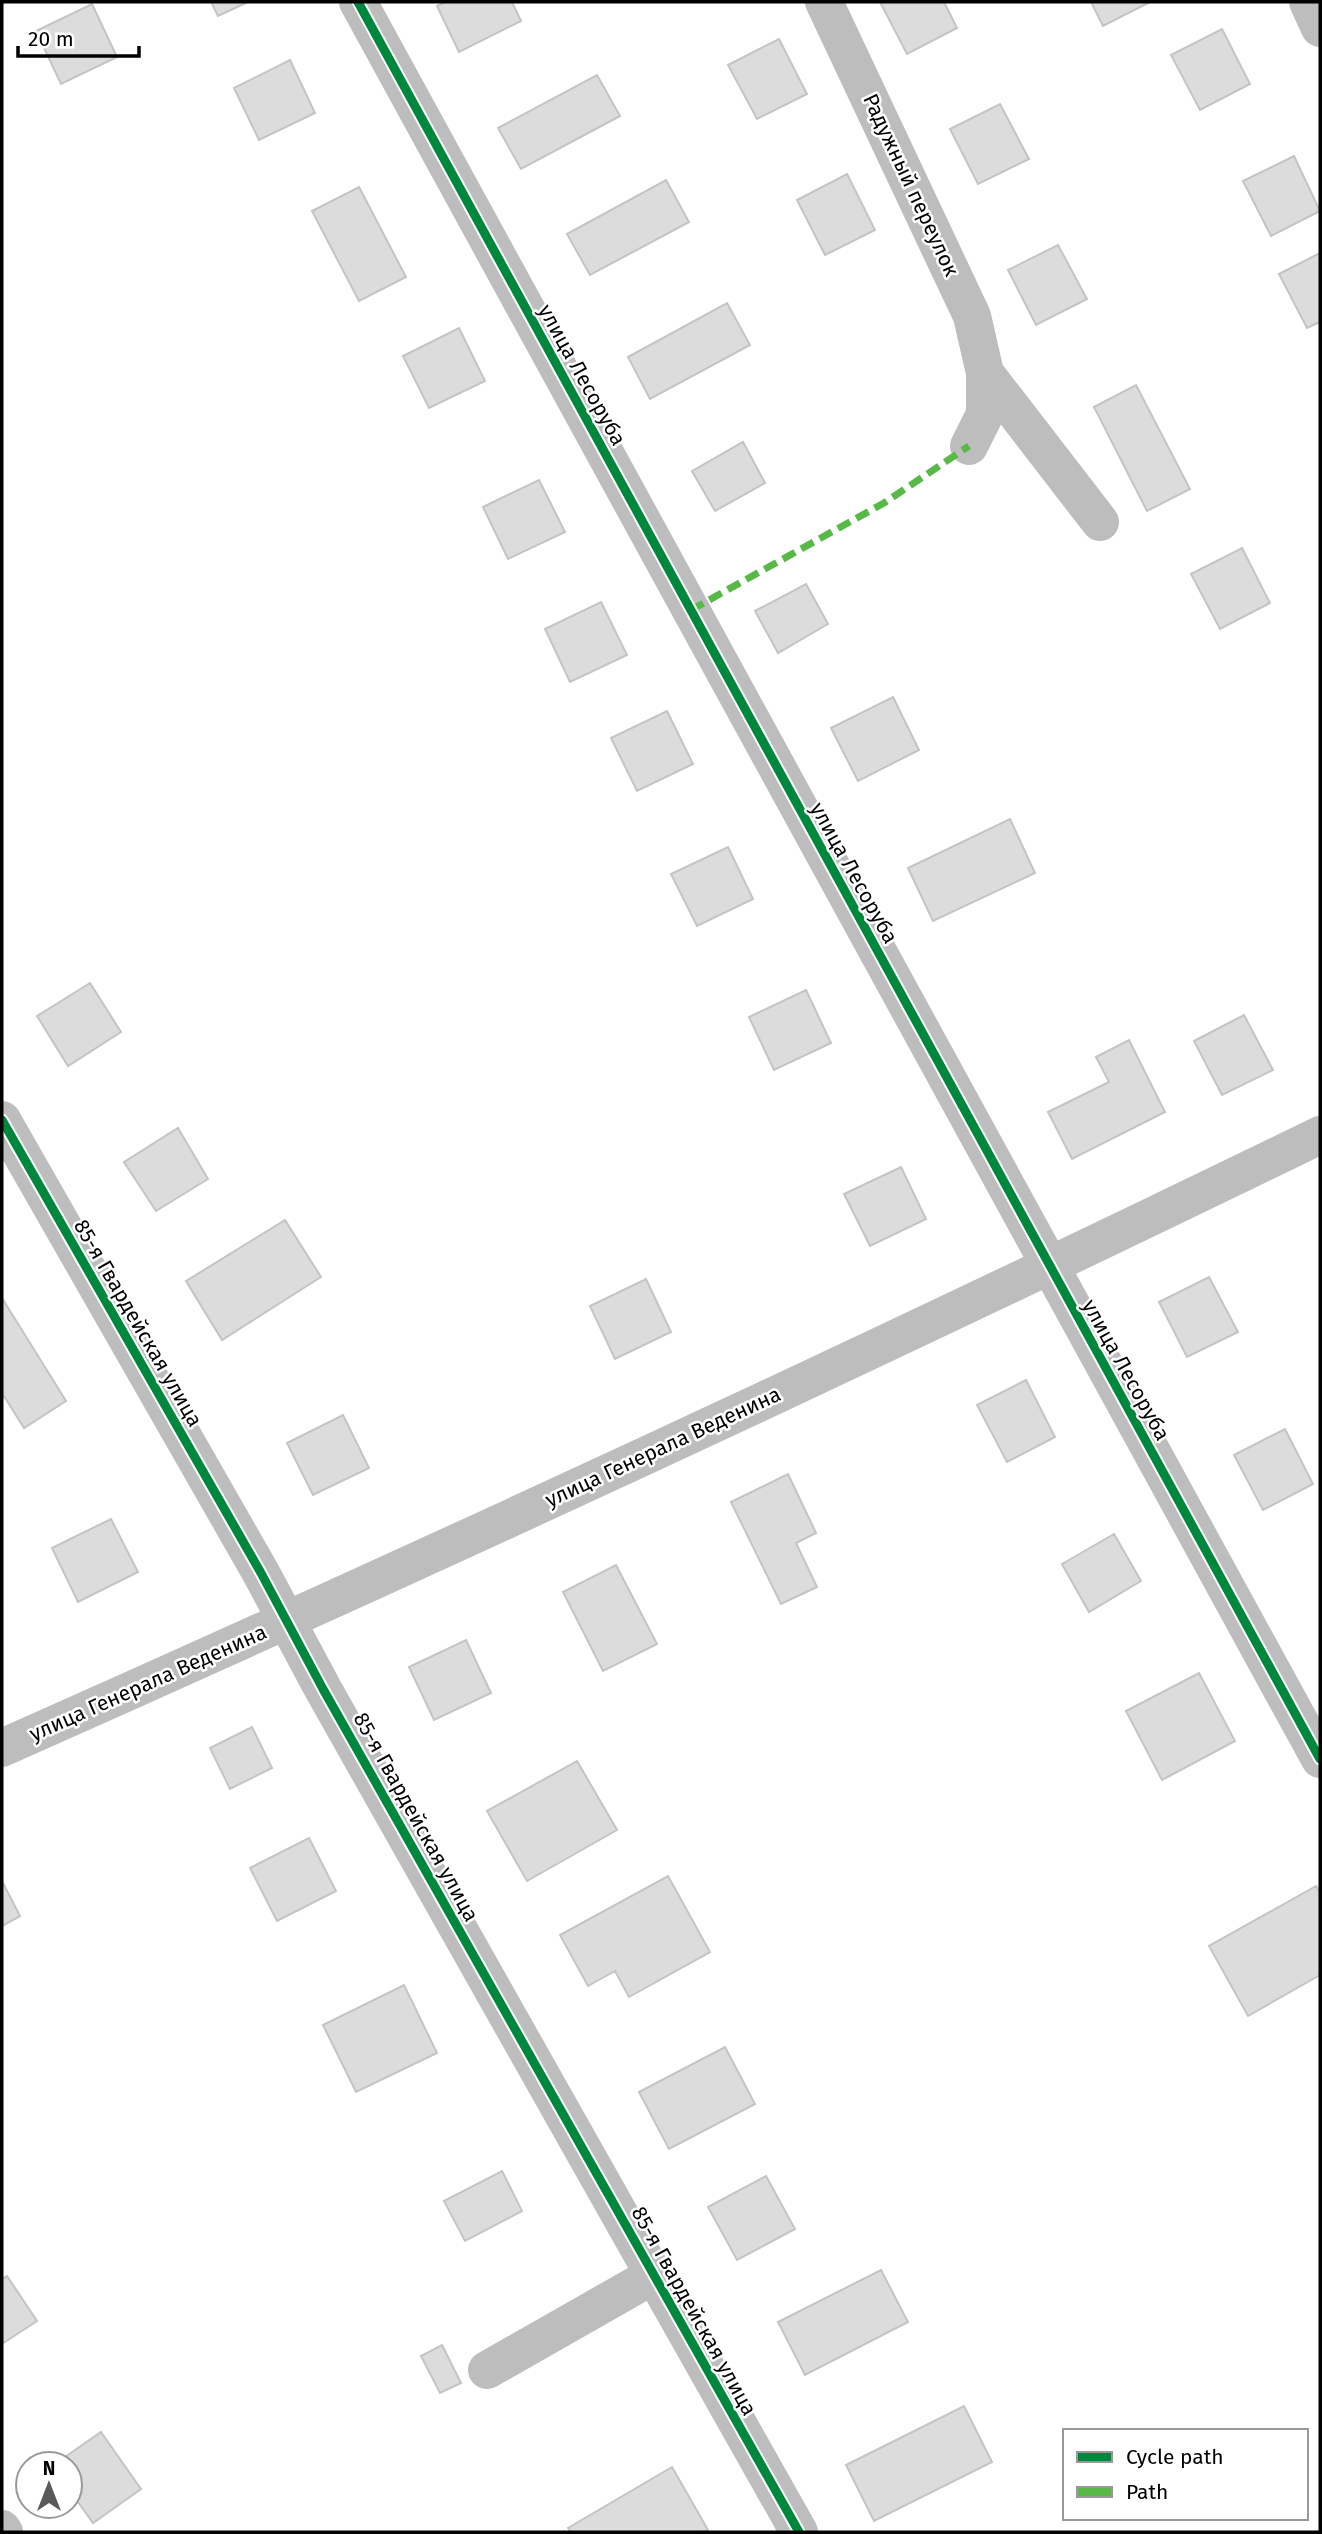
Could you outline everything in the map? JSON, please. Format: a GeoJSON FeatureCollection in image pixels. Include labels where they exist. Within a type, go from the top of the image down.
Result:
{"type":"FeatureCollection","features":[{"type":"Feature","properties":{"kind":"street","name":"улица Лесоруба"},"geometry":{"type":"LineString","coordinates":[[358,2],[1320,1759]]}},
{"type":"Feature","properties":{"kind":"street","name":"Радужный переулок"},"geometry":{"type":"LineString","coordinates":[[824,2],[972,316],[985,373],[985,414],[969,446]]}},
{"type":"Feature","properties":{"kind":"street"},"geometry":{"type":"LineString","coordinates":[[1307,2],[1320,28]]}},
{"type":"Feature","properties":{"kind":"street","name":"Радужный переулок"},"geometry":{"type":"LineString","coordinates":[[985,373],[1100,522]]}},
{"type":"Feature","properties":{"kind":"street","name":"85-я Гвардейская улица"},"geometry":{"type":"LineString","coordinates":[[2,1120],[255,1561],[799,2532]]}},
{"type":"Feature","properties":{"kind":"street","name":"улица Генерала Веденина"},"geometry":{"type":"LineString","coordinates":[[2,1748],[287,1622],[1049,1267],[1320,1135]]}},
{"type":"Feature","properties":{"kind":"street"},"geometry":{"type":"LineString","coordinates":[[487,2371],[654,2275]]}},
{"type":"Feature","properties":{"kind":"building"},"geometry":{"type":"Polygon","coordinates":[[[211,2],[248,2],[218,16],[211,2]]]}},
{"type":"Feature","properties":{"kind":"building"},"geometry":{"type":"Polygon","coordinates":[[[446,2],[512,2],[521,21],[459,52],[437,6],[446,2]]]}},
{"type":"Feature","properties":{"kind":"building"},"geometry":{"type":"Polygon","coordinates":[[[880,2],[944,2],[957,28],[907,54],[880,2]]]}},
{"type":"Feature","properties":{"kind":"building"},"geometry":{"type":"Polygon","coordinates":[[[1091,2],[1150,2],[1103,26],[1091,2]]]}},
{"type":"Feature","properties":{"kind":"building"},"geometry":{"type":"Polygon","coordinates":[[[92,4],[117,57],[61,84],[36,31],[92,4]]]}},
{"type":"Feature","properties":{"kind":"building"},"geometry":{"type":"Polygon","coordinates":[[[1222,29],[1250,84],[1200,110],[1171,55],[1222,29]]]}},
{"type":"Feature","properties":{"kind":"building"},"geometry":{"type":"Polygon","coordinates":[[[779,39],[807,94],[757,119],[728,65],[779,39]]]}},
{"type":"Feature","properties":{"kind":"building"},"geometry":{"type":"Polygon","coordinates":[[[290,60],[315,113],[259,140],[234,88],[290,60]]]}},
{"type":"Feature","properties":{"kind":"building"},"geometry":{"type":"Polygon","coordinates":[[[597,75],[620,116],[521,169],[498,128],[597,75]]]}},
{"type":"Feature","properties":{"kind":"building"},"geometry":{"type":"Polygon","coordinates":[[[1000,104],[1029,159],[978,184],[950,129],[1000,104]]]}},
{"type":"Feature","properties":{"kind":"building"},"geometry":{"type":"Polygon","coordinates":[[[1294,156],[1320,211],[1271,236],[1243,181],[1294,156]]]}},
{"type":"Feature","properties":{"kind":"building"},"geometry":{"type":"Polygon","coordinates":[[[847,174],[875,230],[825,255],[797,200],[847,174]]]}},
{"type":"Feature","properties":{"kind":"building"},"geometry":{"type":"Polygon","coordinates":[[[666,180],[689,222],[590,275],[567,234],[666,180]]]}},
{"type":"Feature","properties":{"kind":"building"},"geometry":{"type":"Polygon","coordinates":[[[359,187],[406,277],[359,301],[312,211],[359,187]]]}},
{"type":"Feature","properties":{"kind":"building"},"geometry":{"type":"Polygon","coordinates":[[[1058,245],[1087,299],[1036,325],[1008,270],[1058,245]]]}},
{"type":"Feature","properties":{"kind":"building"},"geometry":{"type":"Polygon","coordinates":[[[1320,253],[1320,322],[1307,328],[1279,274],[1320,253]]]}},
{"type":"Feature","properties":{"kind":"building"},"geometry":{"type":"Polygon","coordinates":[[[727,303],[750,345],[650,399],[628,357],[727,303]]]}},
{"type":"Feature","properties":{"kind":"building"},"geometry":{"type":"Polygon","coordinates":[[[459,328],[485,381],[429,408],[403,356],[459,328]]]}},
{"type":"Feature","properties":{"kind":"building"},"geometry":{"type":"Polygon","coordinates":[[[1136,385],[1190,489],[1147,511],[1094,407],[1136,385]]]}},
{"type":"Feature","properties":{"kind":"building"},"geometry":{"type":"Polygon","coordinates":[[[743,442],[765,483],[715,511],[692,471],[743,442]]]}},
{"type":"Feature","properties":{"kind":"building"},"geometry":{"type":"Polygon","coordinates":[[[539,480],[565,532],[508,559],[483,507],[539,480]]]}},
{"type":"Feature","properties":{"kind":"building"},"geometry":{"type":"Polygon","coordinates":[[[1242,548],[1270,603],[1220,629],[1191,574],[1242,548]]]}},
{"type":"Feature","properties":{"kind":"building"},"geometry":{"type":"Polygon","coordinates":[[[806,584],[828,624],[778,653],[755,611],[806,584]]]}},
{"type":"Feature","properties":{"kind":"building"},"geometry":{"type":"Polygon","coordinates":[[[601,602],[627,655],[570,682],[545,629],[601,602]]]}},
{"type":"Feature","properties":{"kind":"building"},"geometry":{"type":"Polygon","coordinates":[[[893,697],[919,750],[858,781],[831,728],[893,697]]]}},
{"type":"Feature","properties":{"kind":"building"},"geometry":{"type":"Polygon","coordinates":[[[667,711],[693,764],[637,791],[611,738],[667,711]]]}},
{"type":"Feature","properties":{"kind":"building"},"geometry":{"type":"Polygon","coordinates":[[[1010,819],[1035,873],[933,921],[908,868],[1010,819]]]}},
{"type":"Feature","properties":{"kind":"building"},"geometry":{"type":"Polygon","coordinates":[[[728,847],[753,899],[697,926],[671,874],[728,847]]]}},
{"type":"Feature","properties":{"kind":"building"},"geometry":{"type":"Polygon","coordinates":[[[90,983],[121,1032],[68,1066],[37,1016],[90,983]]]}},
{"type":"Feature","properties":{"kind":"building"},"geometry":{"type":"Polygon","coordinates":[[[806,990],[831,1043],[774,1070],[749,1017],[806,990]]]}},
{"type":"Feature","properties":{"kind":"building"},"geometry":{"type":"Polygon","coordinates":[[[1244,1015],[1273,1070],[1222,1095],[1194,1041],[1244,1015]]]}},
{"type":"Feature","properties":{"kind":"building"},"geometry":{"type":"Polygon","coordinates":[[[1129,1040],[1165,1112],[1072,1159],[1048,1112],[1109,1082],[1096,1057],[1129,1040]]]}},
{"type":"Feature","properties":{"kind":"building"},"geometry":{"type":"Polygon","coordinates":[[[178,1128],[208,1179],[156,1211],[124,1162],[178,1128]]]}},
{"type":"Feature","properties":{"kind":"building"},"geometry":{"type":"Polygon","coordinates":[[[901,1167],[926,1219],[870,1246],[844,1194],[901,1167]]]}},
{"type":"Feature","properties":{"kind":"building"},"geometry":{"type":"Polygon","coordinates":[[[285,1220],[321,1277],[222,1340],[186,1281],[285,1220]]]}},
{"type":"Feature","properties":{"kind":"building"},"geometry":{"type":"Polygon","coordinates":[[[1209,1277],[1238,1332],[1187,1357],[1159,1302],[1209,1277]]]}},
{"type":"Feature","properties":{"kind":"building"},"geometry":{"type":"Polygon","coordinates":[[[646,1279],[671,1332],[615,1359],[590,1306],[646,1279]]]}},
{"type":"Feature","properties":{"kind":"building"},"geometry":{"type":"Polygon","coordinates":[[[2,1298],[66,1401],[24,1428],[2,1393],[2,1298]]]}},
{"type":"Feature","properties":{"kind":"building"},"geometry":{"type":"Polygon","coordinates":[[[1026,1380],[1055,1437],[1007,1462],[977,1405],[1026,1380]]]}},
{"type":"Feature","properties":{"kind":"building"},"geometry":{"type":"Polygon","coordinates":[[[343,1415],[369,1468],[313,1495],[287,1443],[343,1415]]]}},
{"type":"Feature","properties":{"kind":"building"},"geometry":{"type":"Polygon","coordinates":[[[1285,1429],[1313,1484],[1263,1510],[1234,1455],[1285,1429]]]}},
{"type":"Feature","properties":{"kind":"building"},"geometry":{"type":"Polygon","coordinates":[[[788,1474],[816,1533],[796,1543],[817,1587],[781,1604],[731,1502],[788,1474]]]}},
{"type":"Feature","properties":{"kind":"building"},"geometry":{"type":"Polygon","coordinates":[[[111,1519],[138,1572],[78,1602],[52,1548],[111,1519]]]}},
{"type":"Feature","properties":{"kind":"building"},"geometry":{"type":"Polygon","coordinates":[[[1114,1534],[1141,1581],[1089,1612],[1062,1564],[1114,1534]]]}},
{"type":"Feature","properties":{"kind":"building"},"geometry":{"type":"Polygon","coordinates":[[[616,1565],[657,1644],[603,1671],[563,1592],[616,1565]]]}},
{"type":"Feature","properties":{"kind":"building"},"geometry":{"type":"Polygon","coordinates":[[[466,1640],[491,1693],[434,1720],[409,1667],[466,1640]]]}},
{"type":"Feature","properties":{"kind":"building"},"geometry":{"type":"Polygon","coordinates":[[[1199,1673],[1235,1741],[1162,1780],[1126,1711],[1199,1673]]]}},
{"type":"Feature","properties":{"kind":"building"},"geometry":{"type":"Polygon","coordinates":[[[252,1727],[272,1768],[230,1789],[210,1748],[252,1727]]]}},
{"type":"Feature","properties":{"kind":"building"},"geometry":{"type":"Polygon","coordinates":[[[577,1761],[617,1830],[527,1881],[487,1811],[577,1761]]]}},
{"type":"Feature","properties":{"kind":"building"},"geometry":{"type":"Polygon","coordinates":[[[309,1838],[336,1891],[277,1921],[250,1868],[309,1838]]]}},
{"type":"Feature","properties":{"kind":"building"},"geometry":{"type":"Polygon","coordinates":[[[668,1876],[710,1952],[629,1997],[615,1971],[588,1986],[560,1935],[668,1876]]]}},
{"type":"Feature","properties":{"kind":"building"},"geometry":{"type":"Polygon","coordinates":[[[2,1881],[20,1916],[2,1926],[2,1881]]]}},
{"type":"Feature","properties":{"kind":"building"},"geometry":{"type":"Polygon","coordinates":[[[1316,1886],[1320,1893],[1320,1975],[1248,2016],[1209,1946],[1316,1886]]]}},
{"type":"Feature","properties":{"kind":"building"},"geometry":{"type":"Polygon","coordinates":[[[404,1985],[437,2053],[356,2092],[323,2025],[404,1985]]]}},
{"type":"Feature","properties":{"kind":"building"},"geometry":{"type":"Polygon","coordinates":[[[725,2047],[755,2104],[669,2149],[639,2092],[725,2047]]]}},
{"type":"Feature","properties":{"kind":"building"},"geometry":{"type":"Polygon","coordinates":[[[502,2171],[522,2211],[465,2241],[444,2201],[502,2171]]]}},
{"type":"Feature","properties":{"kind":"building"},"geometry":{"type":"Polygon","coordinates":[[[766,2176],[795,2229],[737,2260],[708,2207],[766,2176]]]}},
{"type":"Feature","properties":{"kind":"building"},"geometry":{"type":"Polygon","coordinates":[[[881,2270],[908,2322],[805,2375],[778,2322],[881,2270]]]}},
{"type":"Feature","properties":{"kind":"building"},"geometry":{"type":"Polygon","coordinates":[[[7,2276],[37,2321],[2,2344],[2,2279],[7,2276]]]}},
{"type":"Feature","properties":{"kind":"building"},"geometry":{"type":"Polygon","coordinates":[[[442,2345],[461,2383],[440,2393],[421,2356],[442,2345]]]}},
{"type":"Feature","properties":{"kind":"building"},"geometry":{"type":"Polygon","coordinates":[[[964,2406],[992,2462],[874,2521],[846,2465],[964,2406]]]}},
{"type":"Feature","properties":{"kind":"building"},"geometry":{"type":"Polygon","coordinates":[[[101,2432],[141,2489],[93,2523],[84,2510],[84,2450],[75,2450],[101,2432]]]}},
{"type":"Feature","properties":{"kind":"building"},"geometry":{"type":"Polygon","coordinates":[[[672,2467],[708,2530],[571,2532],[568,2528],[672,2467]]]}},
{"type":"Feature","properties":{"kind":"marked path"},"geometry":{"type":"LineString","coordinates":[[691,610],[884,503],[969,446]]}},
{"type":"Feature","properties":{"kind":"cycle path"},"geometry":{"type":"LineString","coordinates":[[358,2],[1320,1759]]}},
{"type":"Feature","properties":{"kind":"cycle path"},"geometry":{"type":"LineString","coordinates":[[2,1120],[261,1573],[323,1689],[799,2532]]}}]}
